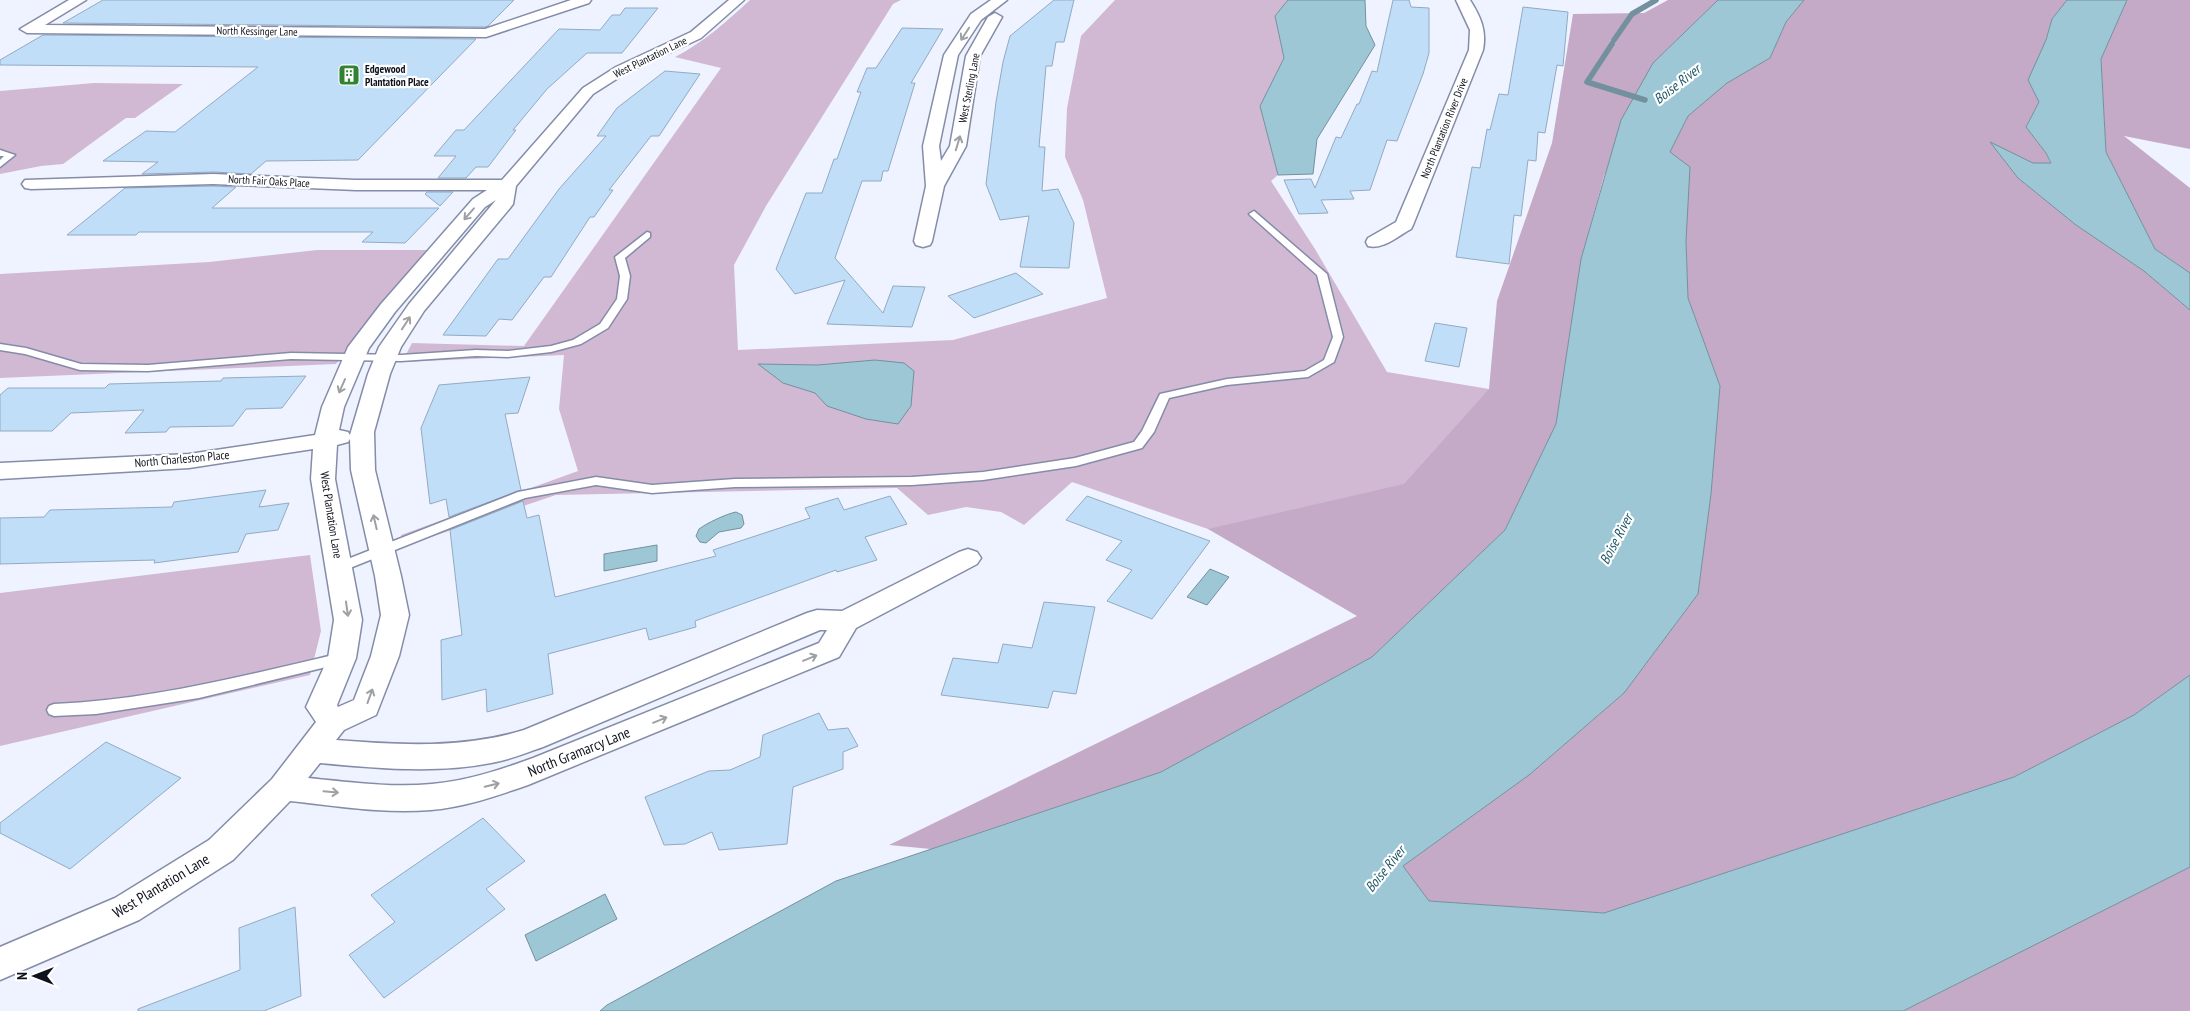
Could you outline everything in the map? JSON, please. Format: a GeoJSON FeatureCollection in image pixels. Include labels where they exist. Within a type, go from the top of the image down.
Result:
{"type":"FeatureCollection","features":[{"type":"Feature","properties":{"kind":"street","name":"North Kessinger Lane"},"geometry":{"type":"LineString","coordinates":[[79,0],[27,29],[486,33],[584,0]]}},
{"type":"Feature","properties":{"kind":"street","name":"West Plantation Lane"},"geometry":{"type":"LineString","coordinates":[[333,722],[322,707],[342,658],[348,620],[323,479],[325,440],[333,407],[359,348],[388,308],[479,203],[507,185],[588,91],[621,70],[696,35],[737,0]]}},
{"type":"Feature","properties":{"kind":"street","name":"West Sterling Lane"},"geometry":{"type":"LineString","coordinates":[[935,186],[931,146],[952,55],[976,17],[1000,0]]}},
{"type":"Feature","properties":{"kind":"street","name":"West Sterling Lane"},"geometry":{"type":"LineString","coordinates":[[923,241],[935,186],[958,146],[973,56],[992,18],[1016,0]]}},
{"type":"Feature","properties":{"kind":"street","name":"North Plantation River Drive"},"geometry":{"type":"LineString","coordinates":[[1375,242],[1404,225],[1476,50],[1479,35],[1478,26],[1463,0]]}},
{"type":"Feature","properties":{"kind":"street","name":"North Fair Oaks Place"},"geometry":{"type":"LineString","coordinates":[[31,184],[213,179],[356,185],[507,185]]}},
{"type":"Feature","properties":{"kind":"street","name":"West Plantation Lane"},"geometry":{"type":"LineString","coordinates":[[0,964],[127,909],[221,850],[283,788],[333,722],[366,707],[385,656],[395,615],[363,470],[362,432],[379,374],[386,358],[416,308],[504,204],[507,185]]}},
{"type":"Feature","properties":{"kind":"street","name":"North Charleston Place"},"geometry":{"type":"LineString","coordinates":[[0,471],[189,461],[271,450],[362,432]]}},
{"type":"Feature","properties":{"kind":"street"},"geometry":{"type":"LineString","coordinates":[[313,750],[442,757],[492,750],[532,738],[818,620],[846,622],[968,558]]}},
{"type":"Feature","properties":{"kind":"street","name":"North Gramarcy Lane"},"geometry":{"type":"LineString","coordinates":[[283,788],[389,798],[433,797],[498,784],[544,767],[829,650],[846,622]]}},
{"type":"Feature","properties":{"kind":"lane"},"geometry":{"type":"LineString","coordinates":[[0,153],[11,155],[0,164]]}},
{"type":"Feature","properties":{"kind":"lane"},"geometry":{"type":"LineString","coordinates":[[340,567],[522,495],[596,481],[652,489],[735,482],[902,481],[974,477],[1076,462],[1138,445],[1148,432],[1164,396],[1227,382],[1308,374],[1329,362],[1338,337],[1322,274],[1254,214]]}},
{"type":"Feature","properties":{"kind":"lane"},"geometry":{"type":"LineString","coordinates":[[0,347],[26,351],[80,366],[148,368],[292,356],[386,358],[508,354],[551,348],[577,342],[604,326],[622,299],[625,276],[620,257],[646,235]]}},
{"type":"Feature","properties":{"kind":"lane"},"geometry":{"type":"LineString","coordinates":[[54,710],[96,708],[199,692],[342,658]]}},
{"type":"Feature","properties":{"kind":"shaded area"},"geometry":{"type":"Polygon","coordinates":[[[750,0],[901,0],[893,4],[766,206],[734,265],[738,350],[953,340],[1107,298],[1083,200],[1065,157],[1067,108],[1081,36],[1115,0],[1288,0],[1275,16],[1284,58],[1260,106],[1278,175],[1271,181],[1315,249],[1387,372],[1489,389],[1433,587],[1208,529],[1072,482],[1024,525],[1001,512],[966,507],[928,515],[897,488],[556,495],[404,546],[401,535],[578,471],[559,409],[564,355],[402,362],[412,343],[524,346],[721,68],[675,57],[705,38],[750,0]]]}},
{"type":"Feature","properties":{"kind":"shaded area"},"geometry":{"type":"Polygon","coordinates":[[[1668,0],[1718,0],[1653,63],[1604,176],[1581,260],[1556,424],[1505,530],[1372,657],[1161,772],[931,849],[889,845],[1357,616],[1208,529],[1404,484],[1489,389],[1497,301],[1552,143],[1573,14],[1644,13],[1668,0]]]}},
{"type":"Feature","properties":{"kind":"shaded area"},"geometry":{"type":"Polygon","coordinates":[[[1804,0],[2067,0],[2052,19],[2046,40],[2039,102],[2026,127],[2046,153],[2051,164],[2033,164],[1991,143],[2018,178],[2076,225],[2144,271],[2190,310],[2190,675],[2134,715],[2014,777],[1604,913],[1429,901],[1403,866],[1529,775],[1624,693],[1698,594],[1711,494],[1720,386],[1688,298],[1686,241],[1669,153],[1688,116],[1727,83],[1770,58],[1786,22],[1804,0]]]}},
{"type":"Feature","properties":{"kind":"shaded area"},"geometry":{"type":"Polygon","coordinates":[[[2127,0],[2190,0],[2190,149],[2124,136],[2190,188],[2190,273],[2155,249],[2106,152],[2101,59],[2127,0]]]}},
{"type":"Feature","properties":{"kind":"shaded area"},"geometry":{"type":"Polygon","coordinates":[[[94,83],[183,84],[135,118],[126,118],[63,164],[0,174],[0,91],[94,83]]]}},
{"type":"Feature","properties":{"kind":"shaded area"},"geometry":{"type":"Polygon","coordinates":[[[317,250],[430,250],[336,364],[0,378],[0,274],[209,262],[317,250]]]}},
{"type":"Feature","properties":{"kind":"shaded area"},"geometry":{"type":"Polygon","coordinates":[[[310,555],[321,631],[310,675],[0,746],[0,593],[310,555]]]}},
{"type":"Feature","properties":{"kind":"shaded area"},"geometry":{"type":"Polygon","coordinates":[[[2190,867],[2190,1011],[1903,1011],[2190,867]]]}},
{"type":"Feature","properties":{"kind":"water"},"geometry":{"type":"Polygon","coordinates":[[[1288,0],[1365,0],[1366,26],[1375,45],[1317,139],[1313,174],[1278,175],[1260,106],[1284,58],[1275,16],[1288,0]]]}},
{"type":"Feature","properties":{"kind":"water","name":"Boise River"},"geometry":{"type":"Polygon","coordinates":[[[1718,0],[1804,0],[1786,22],[1770,58],[1727,83],[1688,116],[1670,152],[1690,167],[1686,241],[1688,298],[1720,386],[1711,494],[1698,594],[1624,693],[1529,775],[1403,866],[1429,901],[1604,913],[2014,777],[2134,715],[2190,675],[2190,867],[1903,1011],[600,1011],[607,1005],[836,881],[1161,772],[1372,657],[1505,530],[1556,424],[1581,259],[1621,120],[1653,63],[1718,0]]]}},
{"type":"Feature","properties":{"kind":"water"},"geometry":{"type":"Polygon","coordinates":[[[2067,0],[2127,0],[2101,59],[2106,152],[2155,249],[2190,273],[2190,310],[2144,271],[2076,225],[2018,178],[1990,142],[2033,163],[2051,163],[2046,153],[2026,127],[2039,102],[2028,80],[2046,40],[2052,19],[2067,0]]]}},
{"type":"Feature","properties":{"kind":"water"},"geometry":{"type":"Polygon","coordinates":[[[875,360],[904,363],[914,371],[911,406],[898,424],[866,419],[827,406],[815,393],[783,383],[758,364],[818,365],[875,360]]]}},
{"type":"Feature","properties":{"kind":"water"},"geometry":{"type":"Polygon","coordinates":[[[736,512],[742,515],[744,524],[741,528],[719,532],[706,543],[700,542],[696,536],[699,529],[717,519],[736,512]]]}},
{"type":"Feature","properties":{"kind":"water"},"geometry":{"type":"Polygon","coordinates":[[[657,545],[657,561],[604,571],[604,554],[657,545]]]}},
{"type":"Feature","properties":{"kind":"water"},"geometry":{"type":"Polygon","coordinates":[[[1210,569],[1229,577],[1207,605],[1187,597],[1210,569]]]}},
{"type":"Feature","properties":{"kind":"water"},"geometry":{"type":"Polygon","coordinates":[[[605,894],[617,919],[536,961],[525,935],[605,894]]]}},
{"type":"Feature","properties":{"kind":"building"},"geometry":{"type":"Polygon","coordinates":[[[103,0],[514,0],[485,27],[63,23],[103,0]]]}},
{"type":"Feature","properties":{"kind":"building"},"geometry":{"type":"Polygon","coordinates":[[[1054,0],[1074,0],[1064,42],[1056,42],[1052,66],[1046,66],[1039,147],[1045,147],[1042,191],[1058,189],[1074,223],[1069,268],[1020,267],[1029,216],[1000,220],[986,184],[996,102],[1010,36],[1054,0]]]}},
{"type":"Feature","properties":{"kind":"building"},"geometry":{"type":"Polygon","coordinates":[[[1393,0],[1409,0],[1411,7],[1429,8],[1429,53],[1423,74],[1397,141],[1387,140],[1370,190],[1350,191],[1354,199],[1321,200],[1328,213],[1299,214],[1284,180],[1311,179],[1315,188],[1336,137],[1341,138],[1357,104],[1359,104],[1372,71],[1377,72],[1393,0]]]}},
{"type":"Feature","properties":{"kind":"building"},"geometry":{"type":"Polygon","coordinates":[[[1523,7],[1568,12],[1563,66],[1557,65],[1545,133],[1538,132],[1536,161],[1528,160],[1521,216],[1514,215],[1509,264],[1456,257],[1472,167],[1480,168],[1487,129],[1490,130],[1499,94],[1508,95],[1523,7]]]}},
{"type":"Feature","properties":{"kind":"building"},"geometry":{"type":"Polygon","coordinates":[[[625,8],[658,8],[622,53],[587,53],[547,89],[513,130],[516,130],[488,167],[476,167],[466,178],[438,178],[456,156],[434,156],[456,130],[464,130],[559,29],[600,30],[612,15],[620,15],[625,8]]]}},
{"type":"Feature","properties":{"kind":"building"},"geometry":{"type":"Polygon","coordinates":[[[902,28],[943,29],[911,83],[915,83],[888,171],[883,171],[881,181],[862,181],[835,258],[883,313],[893,286],[925,287],[912,327],[827,324],[845,280],[795,294],[776,269],[806,193],[822,193],[834,159],[837,159],[861,92],[857,92],[867,68],[876,68],[902,28]]]}},
{"type":"Feature","properties":{"kind":"building"},"geometry":{"type":"Polygon","coordinates":[[[43,35],[476,39],[358,160],[266,161],[251,174],[213,172],[142,174],[158,162],[103,161],[146,131],[175,132],[258,67],[0,65],[0,60],[43,35]]]}},
{"type":"Feature","properties":{"kind":"building"},"geometry":{"type":"Polygon","coordinates":[[[665,71],[700,74],[659,136],[651,136],[609,190],[613,190],[594,217],[590,217],[551,277],[544,277],[512,320],[499,319],[486,336],[443,335],[498,259],[508,259],[559,189],[606,136],[597,136],[617,108],[665,71]]]}},
{"type":"Feature","properties":{"kind":"building"},"geometry":{"type":"Polygon","coordinates":[[[236,187],[212,208],[439,208],[405,243],[362,242],[373,232],[139,232],[136,235],[67,235],[125,188],[236,187]]]}},
{"type":"Feature","properties":{"kind":"building"},"geometry":{"type":"Polygon","coordinates":[[[427,192],[453,192],[440,206],[425,194],[427,192]]]}},
{"type":"Feature","properties":{"kind":"building"},"geometry":{"type":"Polygon","coordinates":[[[1016,273],[1043,294],[974,318],[948,296],[1016,273]]]}},
{"type":"Feature","properties":{"kind":"building"},"geometry":{"type":"Polygon","coordinates":[[[1435,323],[1467,328],[1459,367],[1425,361],[1435,323]]]}},
{"type":"Feature","properties":{"kind":"building"},"geometry":{"type":"Polygon","coordinates":[[[306,376],[282,408],[246,409],[233,426],[170,427],[166,432],[125,433],[144,410],[71,413],[52,431],[0,431],[0,395],[8,388],[105,388],[109,384],[221,381],[223,378],[306,376]]]}},
{"type":"Feature","properties":{"kind":"building"},"geometry":{"type":"Polygon","coordinates":[[[530,377],[518,413],[505,414],[521,490],[449,517],[446,499],[430,504],[421,428],[439,385],[530,377]]]}},
{"type":"Feature","properties":{"kind":"building"},"geometry":{"type":"Polygon","coordinates":[[[266,490],[259,507],[289,503],[278,530],[246,534],[238,552],[154,563],[155,560],[0,564],[0,518],[44,517],[50,510],[172,507],[174,502],[266,490]]]}},
{"type":"Feature","properties":{"kind":"building"},"geometry":{"type":"Polygon","coordinates":[[[890,496],[907,524],[865,537],[877,560],[837,572],[836,570],[695,621],[696,627],[649,640],[646,628],[548,654],[553,694],[487,712],[486,689],[442,700],[441,640],[462,635],[450,530],[523,501],[527,518],[539,515],[555,597],[716,556],[713,550],[810,518],[805,508],[838,498],[844,510],[890,496]]]}},
{"type":"Feature","properties":{"kind":"building"},"geometry":{"type":"Polygon","coordinates":[[[1087,496],[1210,541],[1152,619],[1107,601],[1132,570],[1106,560],[1122,541],[1066,520],[1087,496]]]}},
{"type":"Feature","properties":{"kind":"building"},"geometry":{"type":"Polygon","coordinates":[[[1044,602],[1095,607],[1076,694],[1053,691],[1048,708],[941,695],[953,658],[998,663],[1003,644],[1032,648],[1044,602]]]}},
{"type":"Feature","properties":{"kind":"building"},"geometry":{"type":"Polygon","coordinates":[[[819,713],[828,730],[848,728],[858,746],[843,752],[843,769],[793,787],[787,844],[719,850],[712,832],[685,844],[664,845],[645,797],[709,771],[730,770],[760,757],[763,735],[819,713]]]}},
{"type":"Feature","properties":{"kind":"building"},"geometry":{"type":"Polygon","coordinates":[[[106,742],[181,778],[70,869],[0,833],[0,823],[106,742]]]}},
{"type":"Feature","properties":{"kind":"building"},"geometry":{"type":"Polygon","coordinates":[[[483,818],[525,861],[486,889],[505,909],[384,998],[349,955],[395,922],[371,895],[483,818]]]}},
{"type":"Feature","properties":{"kind":"building"},"geometry":{"type":"Polygon","coordinates":[[[295,907],[301,996],[264,1011],[138,1011],[138,1009],[240,970],[239,928],[295,907]]]}},
{"type":"Feature","properties":{"kind":"waterway"},"geometry":{"type":"LineString","coordinates":[[1614,40],[1632,14],[1656,0]]}},
{"type":"Feature","properties":{"kind":"waterway"},"geometry":{"type":"LineString","coordinates":[[1612,44],[1587,82],[1645,100]]}},
{"type":"Feature","properties":{"kind":"place","name":"Edgewood Plantation Place"},"geometry":{"type":"Point","coordinates":[349,75]}}]}
